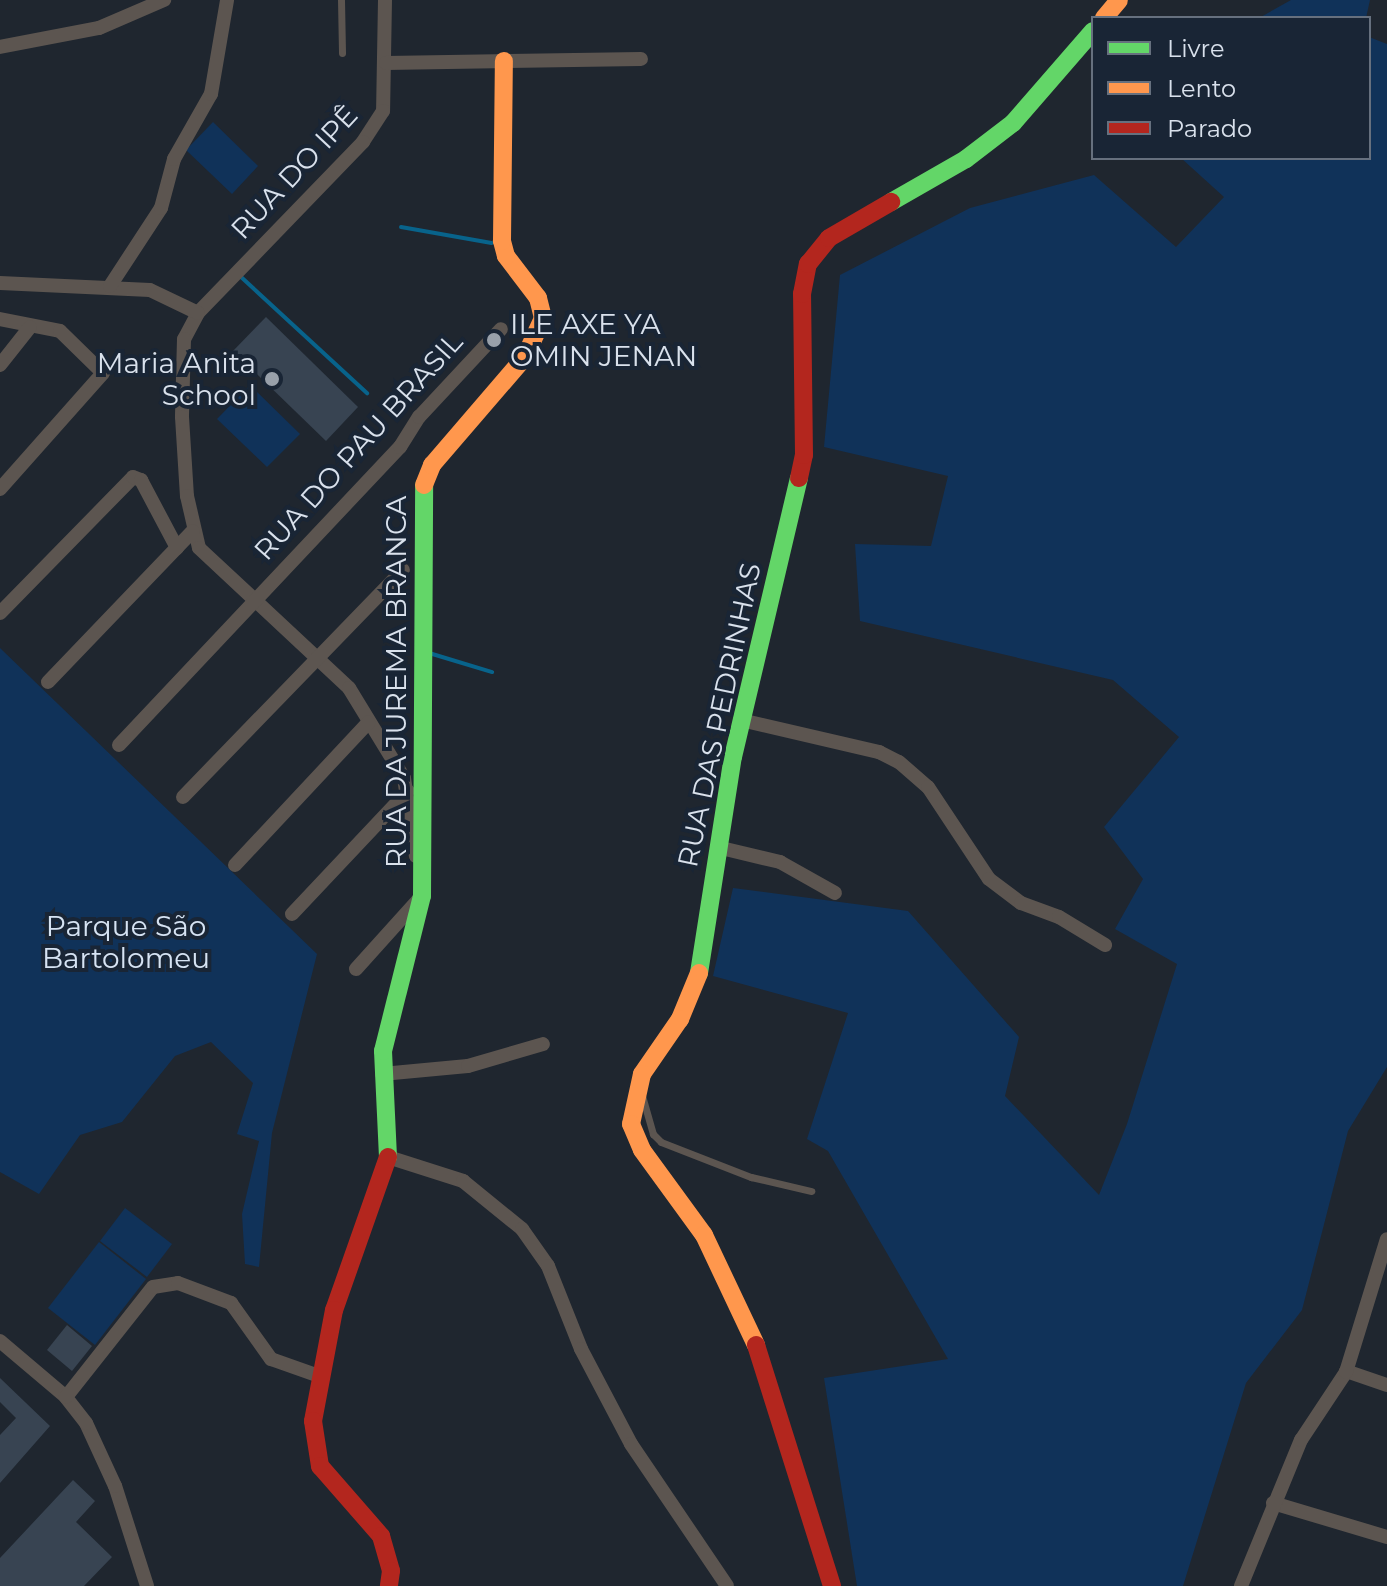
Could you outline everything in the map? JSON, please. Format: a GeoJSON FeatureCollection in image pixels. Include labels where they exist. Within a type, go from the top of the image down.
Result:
{"type":"FeatureCollection","features":[{"type":"Feature","properties":{"kind":"main road"},"geometry":{"type":"LineString","coordinates":[[1106,16],[1119,0]]}},
{"type":"Feature","properties":{"kind":"main road","name":"RUA DAS PEDRINHAS"},"geometry":{"type":"LineString","coordinates":[[832,1586],[743,1312],[704,1235],[635,1136],[631,1115],[636,1087],[692,997],[741,720],[804,455],[802,294],[808,264],[829,238],[966,159],[1007,129],[1091,33]]}},
{"type":"Feature","properties":{"kind":"main road","name":"RUA DA JUREMA BRANCA"},"geometry":{"type":"LineString","coordinates":[[388,1157],[382,1074],[422,896],[424,486],[432,465],[525,357],[543,318],[538,298],[506,256],[502,241],[504,61]]}},
{"type":"Feature","properties":{"kind":"main road"},"geometry":{"type":"LineString","coordinates":[[388,1157],[334,1310],[319,1376],[313,1421],[320,1466],[381,1536],[391,1571],[389,1586]]}},
{"type":"Feature","properties":{"kind":"street"},"geometry":{"type":"LineString","coordinates":[[0,47],[99,28],[164,0]]}},
{"type":"Feature","properties":{"kind":"street"},"geometry":{"type":"LineString","coordinates":[[110,286],[161,208],[174,159],[211,94],[227,0]]}},
{"type":"Feature","properties":{"kind":"street","name":"RUA DO IPÊ"},"geometry":{"type":"LineString","coordinates":[[198,313],[375,128],[387,94],[385,0]]}},
{"type":"Feature","properties":{"kind":"street"},"geometry":{"type":"LineString","coordinates":[[386,63],[641,59]]}},
{"type":"Feature","properties":{"kind":"street"},"geometry":{"type":"LineString","coordinates":[[3,286],[110,286],[169,295],[198,313],[184,339],[182,417],[193,531],[211,564],[321,658],[349,688],[408,791],[413,849],[423,871]]}},
{"type":"Feature","properties":{"kind":"street"},"geometry":{"type":"LineString","coordinates":[[0,319],[60,331],[99,364],[103,373],[98,383],[0,489]]}},
{"type":"Feature","properties":{"kind":"street"},"geometry":{"type":"LineString","coordinates":[[0,365],[30,327]]}},
{"type":"Feature","properties":{"kind":"street","name":"RUA DO PAU BRASIL"},"geometry":{"type":"LineString","coordinates":[[119,745],[253,599],[400,447],[419,417],[501,329]]}},
{"type":"Feature","properties":{"kind":"street"},"geometry":{"type":"LineString","coordinates":[[0,613],[133,477],[141,480],[177,548]]}},
{"type":"Feature","properties":{"kind":"street"},"geometry":{"type":"LineString","coordinates":[[48,682],[193,531]]}},
{"type":"Feature","properties":{"kind":"street"},"geometry":{"type":"LineString","coordinates":[[183,797],[403,570]]}},
{"type":"Feature","properties":{"kind":"street"},"geometry":{"type":"LineString","coordinates":[[741,720],[879,752],[899,762],[928,787],[989,879],[1021,903],[1059,917],[1105,945]]}},
{"type":"Feature","properties":{"kind":"street"},"geometry":{"type":"LineString","coordinates":[[235,865],[368,723]]}},
{"type":"Feature","properties":{"kind":"street"},"geometry":{"type":"LineString","coordinates":[[292,914],[408,791]]}},
{"type":"Feature","properties":{"kind":"street"},"geometry":{"type":"LineString","coordinates":[[717,847],[780,862],[835,893]]}},
{"type":"Feature","properties":{"kind":"street"},"geometry":{"type":"LineString","coordinates":[[356,969],[422,896]]}},
{"type":"Feature","properties":{"kind":"street"},"geometry":{"type":"LineString","coordinates":[[382,1074],[468,1066],[543,1044]]}},
{"type":"Feature","properties":{"kind":"street"},"geometry":{"type":"LineString","coordinates":[[388,1157],[463,1181],[522,1229],[548,1266],[581,1349],[631,1444],[727,1586]]}},
{"type":"Feature","properties":{"kind":"street"},"geometry":{"type":"LineString","coordinates":[[1241,1586],[1273,1503],[1316,1411],[1346,1371],[1380,1285],[1387,1239]]}},
{"type":"Feature","properties":{"kind":"street"},"geometry":{"type":"LineString","coordinates":[[66,1397],[153,1287],[168,1281],[231,1303],[271,1359],[319,1376]]}},
{"type":"Feature","properties":{"kind":"street"},"geometry":{"type":"LineString","coordinates":[[0,1341],[66,1397],[86,1423],[115,1486],[147,1586]]}},
{"type":"Feature","properties":{"kind":"street"},"geometry":{"type":"LineString","coordinates":[[1346,1371],[1387,1385]]}},
{"type":"Feature","properties":{"kind":"street"},"geometry":{"type":"LineString","coordinates":[[1273,1503],[1386,1535]]}},
{"type":"Feature","properties":{"kind":"lane"},"geometry":{"type":"LineString","coordinates":[[341,0],[342,53]]}},
{"type":"Feature","properties":{"kind":"lane"},"geometry":{"type":"LineString","coordinates":[[636,1087],[646,1098],[651,1128],[661,1142],[751,1177],[811,1191]]}},
{"type":"Feature","properties":{"kind":"green space"},"geometry":{"type":"Polygon","coordinates":[[[1291,0],[1370,0],[1366,16],[1263,16],[1291,0]]]}},
{"type":"Feature","properties":{"kind":"green space"},"geometry":{"type":"Polygon","coordinates":[[[1371,38],[1387,44],[1387,1067],[1348,1131],[1302,1310],[1246,1383],[1183,1586],[857,1586],[824,1378],[948,1359],[828,1151],[807,1139],[848,1013],[713,976],[733,888],[908,911],[1019,1037],[1005,1096],[1099,1195],[1127,1124],[1177,964],[1115,929],[1143,879],[1104,827],[1179,737],[1113,680],[860,621],[855,544],[931,546],[948,476],[824,447],[840,275],[970,208],[1094,175],[1176,247],[1224,197],[1183,160],[1371,160],[1371,38]]]}},
{"type":"Feature","properties":{"kind":"green space"},"geometry":{"type":"Polygon","coordinates":[[[213,122],[258,166],[232,194],[186,150],[213,122]]]}},
{"type":"Feature","properties":{"kind":"green space"},"geometry":{"type":"Polygon","coordinates":[[[250,385],[300,434],[267,467],[217,419],[250,385]]]}},
{"type":"Feature","properties":{"kind":"green space","name":"Parque São Bartolomeu"},"geometry":{"type":"Polygon","coordinates":[[[0,648],[317,954],[272,1133],[259,1267],[245,1264],[242,1214],[259,1141],[237,1134],[253,1083],[211,1042],[175,1056],[122,1122],[80,1135],[39,1194],[0,1172],[0,648]]]}},
{"type":"Feature","properties":{"kind":"green space"},"geometry":{"type":"Polygon","coordinates":[[[125,1208],[172,1244],[147,1277],[100,1241],[125,1208]]]}},
{"type":"Feature","properties":{"kind":"green space"},"geometry":{"type":"Polygon","coordinates":[[[99,1242],[146,1279],[95,1345],[48,1308],[99,1242]]]}},
{"type":"Feature","properties":{"kind":"building"},"geometry":{"type":"Polygon","coordinates":[[[266,317],[358,407],[326,441],[233,351],[266,317]]]}},
{"type":"Feature","properties":{"kind":"building"},"geometry":{"type":"Polygon","coordinates":[[[67,1325],[92,1346],[72,1371],[47,1350],[67,1325]]]}},
{"type":"Feature","properties":{"kind":"building"},"geometry":{"type":"Polygon","coordinates":[[[0,1378],[50,1426],[0,1483],[0,1435],[16,1418],[0,1402],[0,1378]]]}},
{"type":"Feature","properties":{"kind":"building"},"geometry":{"type":"Polygon","coordinates":[[[73,1480],[95,1501],[76,1522],[112,1557],[84,1586],[0,1586],[0,1558],[73,1480]]]}},
{"type":"Feature","properties":{"kind":"waterway"},"geometry":{"type":"LineString","coordinates":[[401,227],[492,243]]}},
{"type":"Feature","properties":{"kind":"waterway"},"geometry":{"type":"LineString","coordinates":[[240,276],[367,393]]}},
{"type":"Feature","properties":{"kind":"waterway"},"geometry":{"type":"LineString","coordinates":[[429,653],[492,672]]}},
{"type":"Feature","properties":{"kind":"traffic: fast"},"geometry":{"type":"LineString","coordinates":[[891,202],[966,159],[1013,123],[1091,33]]}},
{"type":"Feature","properties":{"kind":"traffic: fast"},"geometry":{"type":"LineString","coordinates":[[699,973],[733,757],[799,478]]}},
{"type":"Feature","properties":{"kind":"traffic: fast"},"geometry":{"type":"LineString","coordinates":[[388,1157],[383,1051],[422,896],[424,485]]}},
{"type":"Feature","properties":{"kind":"traffic: slow"},"geometry":{"type":"LineString","coordinates":[[1106,16],[1119,0]]}},
{"type":"Feature","properties":{"kind":"traffic: slow"},"geometry":{"type":"LineString","coordinates":[[424,485],[432,465],[525,357],[543,318],[538,298],[506,256],[502,241],[504,61]]}},
{"type":"Feature","properties":{"kind":"traffic: slow"},"geometry":{"type":"LineString","coordinates":[[699,973],[680,1019],[642,1074],[631,1124],[642,1150],[704,1235],[756,1345]]}},
{"type":"Feature","properties":{"kind":"traffic: jam"},"geometry":{"type":"LineString","coordinates":[[799,478],[804,455],[802,294],[808,264],[829,238],[891,202]]}},
{"type":"Feature","properties":{"kind":"traffic: jam"},"geometry":{"type":"LineString","coordinates":[[388,1157],[334,1310],[313,1421],[320,1466],[381,1536],[391,1571],[389,1586]]}},
{"type":"Feature","properties":{"kind":"traffic: jam"},"geometry":{"type":"LineString","coordinates":[[756,1345],[832,1586]]}},
{"type":"Feature","properties":{"kind":"place","name":"ILE AXE YA OMIN JENAN"},"geometry":{"type":"Point","coordinates":[494,340]}},
{"type":"Feature","properties":{"kind":"place","name":"Maria Anita School"},"geometry":{"type":"Point","coordinates":[272,379]}}]}
